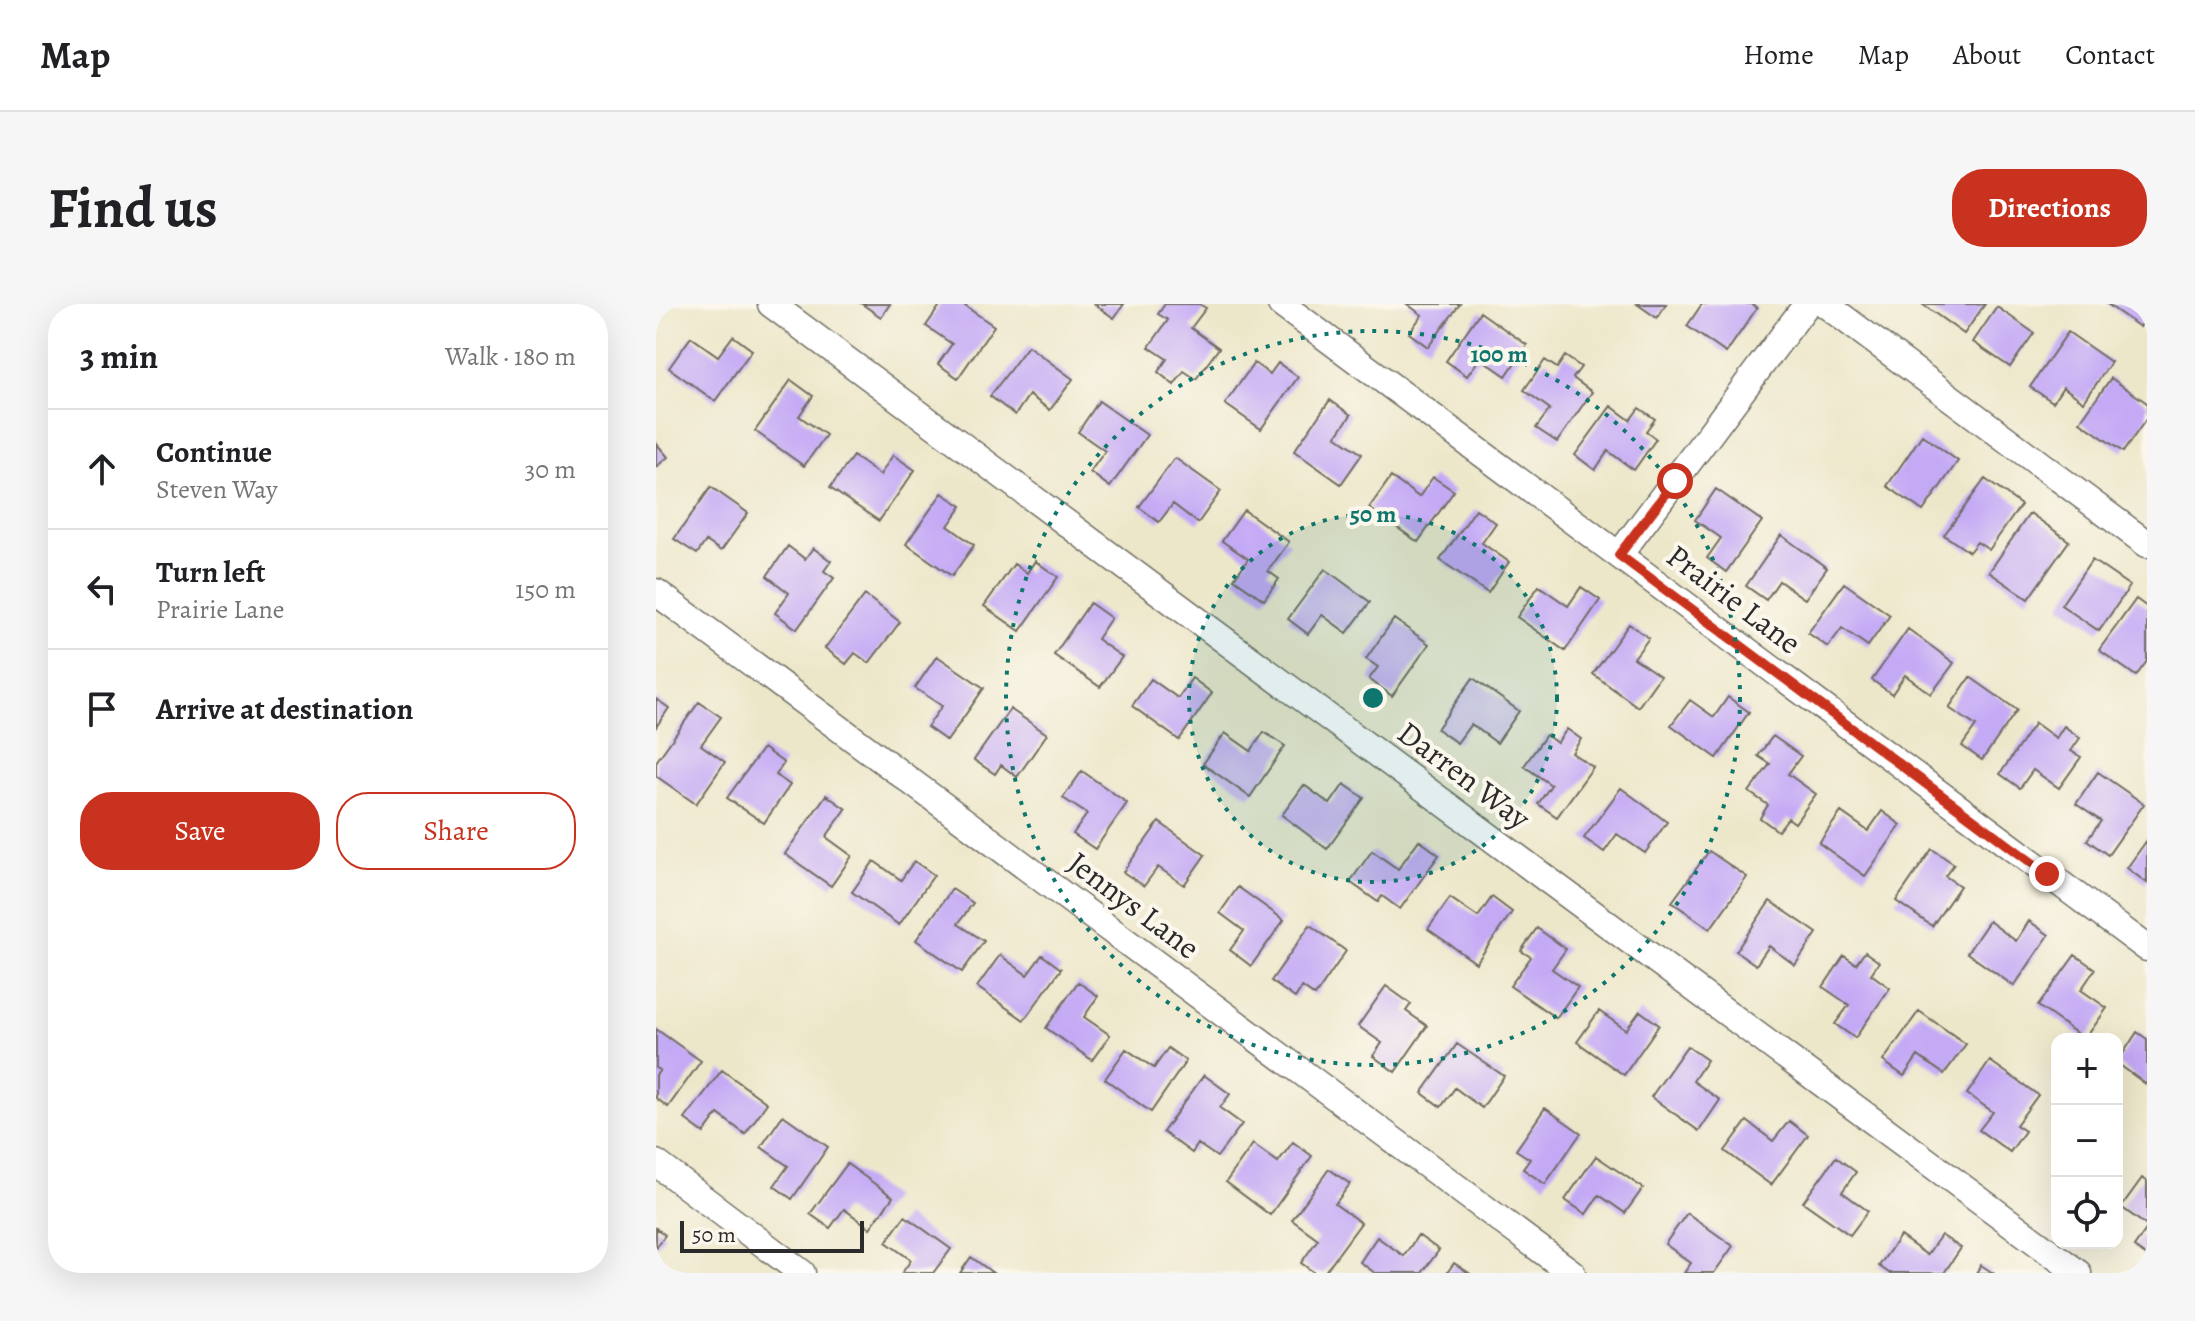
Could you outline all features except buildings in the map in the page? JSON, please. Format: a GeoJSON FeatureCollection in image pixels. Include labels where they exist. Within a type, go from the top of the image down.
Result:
{"type":"FeatureCollection","features":[{"type":"Feature","properties":{"kind":"street","name":"Darren Way"},"geometry":{"type":"LineString","coordinates":[[771,304],[2078,1273]]}},
{"type":"Feature","properties":{"kind":"street","name":"Prairie Lane"},"geometry":{"type":"LineString","coordinates":[[1281,304],[2147,948]]}},
{"type":"Feature","properties":{"kind":"street"},"geometry":{"type":"LineString","coordinates":[[1619,555],[1807,304]]}},
{"type":"Feature","properties":{"kind":"street"},"geometry":{"type":"LineString","coordinates":[[1825,304],[2147,544]]}},
{"type":"Feature","properties":{"kind":"street","name":"Jennys Lane"},"geometry":{"type":"LineString","coordinates":[[656,592],[1572,1273]]}},
{"type":"Feature","properties":{"kind":"street"},"geometry":{"type":"LineString","coordinates":[[656,1163],[802,1273]]}},
{"type":"Feature","properties":{"kind":"route"},"geometry":{"type":"LineString","coordinates":[[1675,481],[1619,555],[2047,874]]}}]}
